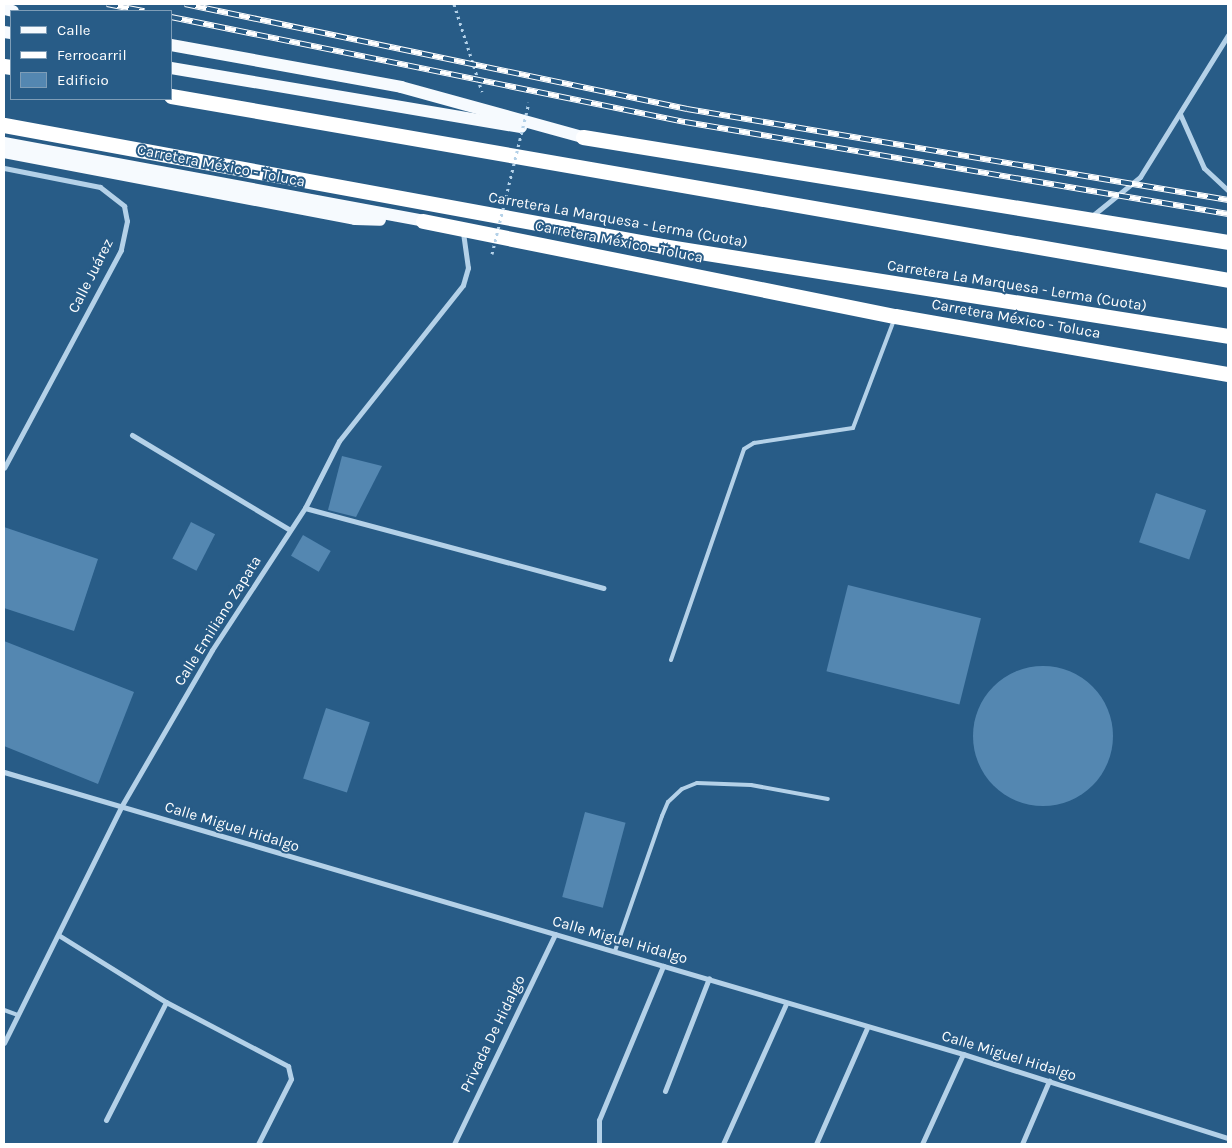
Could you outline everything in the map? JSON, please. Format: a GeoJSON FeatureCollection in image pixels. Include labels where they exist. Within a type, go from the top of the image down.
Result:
{"type":"FeatureCollection","features":[{"type":"Feature","properties":{"kind":"highway"},"geometry":{"type":"LineString","coordinates":[[172,96],[1228,280]]}},
{"type":"Feature","properties":{"kind":"highway","name":"Carretera La Marquesa - Lerma (Cuota)"},"geometry":{"type":"LineString","coordinates":[[4,125],[662,246],[1228,336]]}},
{"type":"Feature","properties":{"kind":"highway"},"geometry":{"type":"LineString","coordinates":[[583,137],[1228,242]]}},
{"type":"Feature","properties":{"kind":"highway","name":"Carretera México - Toluca"},"geometry":{"type":"LineString","coordinates":[[422,221],[895,316],[1228,374]]}},
{"type":"Feature","properties":{"kind":"main road"},"geometry":{"type":"LineString","coordinates":[[172,45],[401,87],[583,137]]}},
{"type":"Feature","properties":{"kind":"main road"},"geometry":{"type":"LineString","coordinates":[[172,68],[583,137]]}},
{"type":"Feature","properties":{"kind":"main road","name":"Carretera México - Toluca"},"geometry":{"type":"LineString","coordinates":[[4,143],[422,221]]}},
{"type":"Feature","properties":{"kind":"main road"},"geometry":{"type":"LineString","coordinates":[[4,152],[355,219],[422,221]]}},
{"type":"Feature","properties":{"kind":"street"},"geometry":{"type":"LineString","coordinates":[[1085,220],[1117,200],[1140,176],[1228,35]]}},
{"type":"Feature","properties":{"kind":"street"},"geometry":{"type":"LineString","coordinates":[[1180,114],[1204,168],[1228,190]]}},
{"type":"Feature","properties":{"kind":"street","name":"Calle Juárez"},"geometry":{"type":"LineString","coordinates":[[4,168],[100,187],[124,206],[127,221],[120,250],[4,468]]}},
{"type":"Feature","properties":{"kind":"street","name":"Calle Emiliano Zapata"},"geometry":{"type":"LineString","coordinates":[[4,1043],[60,936],[121,807],[212,650],[305,508],[355,417],[463,286],[468,268],[463,228]]}},
{"type":"Feature","properties":{"kind":"street"},"geometry":{"type":"LineString","coordinates":[[132,435],[290,530]]}},
{"type":"Feature","properties":{"kind":"street"},"geometry":{"type":"LineString","coordinates":[[305,508],[603,588]]}},
{"type":"Feature","properties":{"kind":"street","name":"Calle Miguel Hidalgo"},"geometry":{"type":"LineString","coordinates":[[4,772],[709,978],[786,1004],[963,1054],[1228,1138]]}},
{"type":"Feature","properties":{"kind":"street","name":"Privada De Hidalgo"},"geometry":{"type":"LineString","coordinates":[[454,1144],[554,934]]}},
{"type":"Feature","properties":{"kind":"street"},"geometry":{"type":"LineString","coordinates":[[60,936],[166,1002],[288,1066],[291,1079],[258,1144]]}},
{"type":"Feature","properties":{"kind":"street"},"geometry":{"type":"LineString","coordinates":[[600,1144],[599,1120],[663,966]]}},
{"type":"Feature","properties":{"kind":"street"},"geometry":{"type":"LineString","coordinates":[[665,1091],[709,978]]}},
{"type":"Feature","properties":{"kind":"street"},"geometry":{"type":"LineString","coordinates":[[106,1120],[166,1002]]}},
{"type":"Feature","properties":{"kind":"street"},"geometry":{"type":"LineString","coordinates":[[723,1144],[786,1004]]}},
{"type":"Feature","properties":{"kind":"street"},"geometry":{"type":"LineString","coordinates":[[816,1144],[867,1028]]}},
{"type":"Feature","properties":{"kind":"street"},"geometry":{"type":"LineString","coordinates":[[922,1144],[963,1054]]}},
{"type":"Feature","properties":{"kind":"street"},"geometry":{"type":"LineString","coordinates":[[1022,1144],[1049,1081]]}},
{"type":"Feature","properties":{"kind":"lane"},"geometry":{"type":"LineString","coordinates":[[671,660],[744,449],[754,443],[853,428],[895,316]]}},
{"type":"Feature","properties":{"kind":"lane"},"geometry":{"type":"LineString","coordinates":[[615,951],[662,816],[668,802],[682,789],[712,782],[828,800]]}},
{"type":"Feature","properties":{"kind":"lane"},"geometry":{"type":"LineString","coordinates":[[4,1010],[18,1016]]}},
{"type":"Feature","properties":{"kind":"path"},"geometry":{"type":"LineString","coordinates":[[454,4],[483,93],[492,95]]}},
{"type":"Feature","properties":{"kind":"path"},"geometry":{"type":"LineString","coordinates":[[492,254],[529,102],[520,100]]}},
{"type":"Feature","properties":{"kind":"building"},"geometry":{"type":"Polygon","coordinates":[[[342,456],[382,466],[356,517],[328,510],[342,456]]]}},
{"type":"Feature","properties":{"kind":"building"},"geometry":{"type":"Polygon","coordinates":[[[1156,493],[1206,510],[1189,559],[1139,542],[1156,493]]]}},
{"type":"Feature","properties":{"kind":"building"},"geometry":{"type":"Polygon","coordinates":[[[191,522],[215,534],[196,571],[172,559],[191,522]]]}},
{"type":"Feature","properties":{"kind":"building"},"geometry":{"type":"Polygon","coordinates":[[[4,527],[98,559],[74,631],[4,608],[4,527]]]}},
{"type":"Feature","properties":{"kind":"building"},"geometry":{"type":"Polygon","coordinates":[[[303,535],[331,551],[319,572],[291,556],[303,535]]]}},
{"type":"Feature","properties":{"kind":"building"},"geometry":{"type":"Polygon","coordinates":[[[848,585],[981,618],[959,704],[826,671],[848,585]]]}},
{"type":"Feature","properties":{"kind":"building"},"geometry":{"type":"Polygon","coordinates":[[[4,641],[134,692],[98,784],[4,746],[4,641]]]}},
{"type":"Feature","properties":{"kind":"building"},"geometry":{"type":"Polygon","coordinates":[[[1043,666],[1057,667],[1070,671],[1093,686],[1108,709],[1112,722],[1112,750],[1108,763],[1093,786],[1070,801],[1057,805],[1043,806],[1029,805],[1016,801],[993,786],[978,763],[974,750],[973,736],[974,722],[978,709],[993,686],[1016,671],[1029,667],[1043,666]]]}},
{"type":"Feature","properties":{"kind":"building"},"geometry":{"type":"Polygon","coordinates":[[[326,708],[370,722],[347,793],[303,778],[326,708]]]}},
{"type":"Feature","properties":{"kind":"building"},"geometry":{"type":"Polygon","coordinates":[[[585,812],[626,823],[603,908],[562,897],[585,812]]]}},
{"type":"Feature","properties":{"kind":"railway"},"geometry":{"type":"LineString","coordinates":[[107,4],[139,10]]}},
{"type":"Feature","properties":{"kind":"railway"},"geometry":{"type":"LineString","coordinates":[[185,4],[687,109],[1228,200]]}},
{"type":"Feature","properties":{"kind":"railway"},"geometry":{"type":"LineString","coordinates":[[172,17],[685,122],[1228,214]]}}]}
